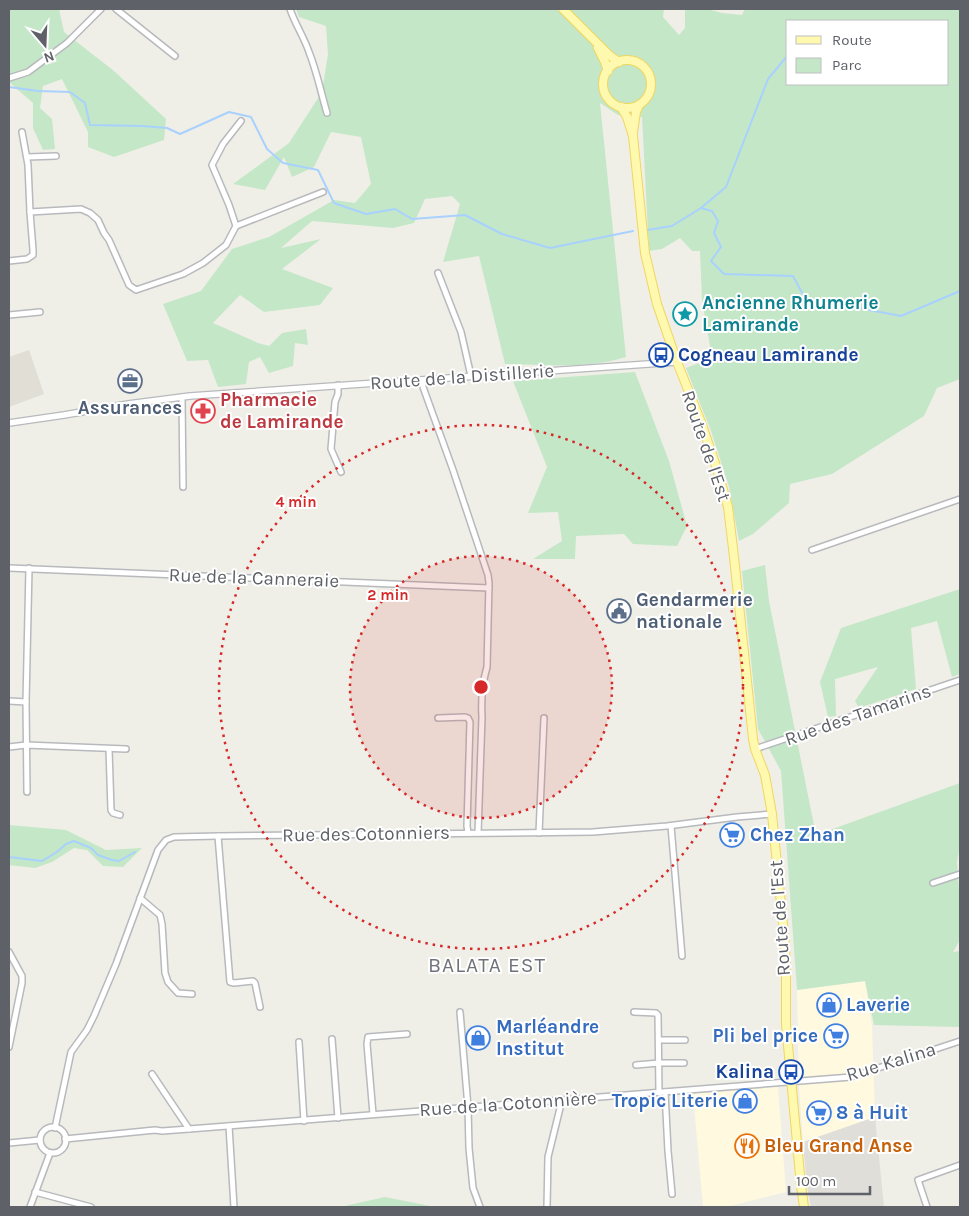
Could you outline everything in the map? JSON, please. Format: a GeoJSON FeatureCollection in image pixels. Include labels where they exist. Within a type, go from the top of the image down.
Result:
{"type":"FeatureCollection","features":[{"type":"Feature","properties":{"kind":"main road"},"geometry":{"type":"LineString","coordinates":[[563,9],[593,40],[619,62]]}},
{"type":"Feature","properties":{"kind":"main road"},"geometry":{"type":"LineString","coordinates":[[593,40],[608,70]]}},
{"type":"Feature","properties":{"kind":"main road"},"geometry":{"type":"LineString","coordinates":[[625,60],[638,63],[648,72],[650,79],[650,90],[644,101],[627,108],[615,105],[604,89],[605,76],[608,70],[619,62],[625,60]]}},
{"type":"Feature","properties":{"kind":"main road","name":"Route de l'Est"},"geometry":{"type":"LineString","coordinates":[[633,136],[639,104]]}},
{"type":"Feature","properties":{"kind":"main road","name":"Route de l'Est"},"geometry":{"type":"LineString","coordinates":[[621,107],[627,117],[633,136],[644,253],[657,304],[677,362],[701,422],[728,507],[753,739],[765,775],[772,814],[784,934],[786,1024],[804,1207]]}},
{"type":"Feature","properties":{"kind":"street"},"geometry":{"type":"LineString","coordinates":[[9,78],[28,72],[67,43],[101,9]]}},
{"type":"Feature","properties":{"kind":"street"},"geometry":{"type":"LineString","coordinates":[[116,9],[174,56]]}},
{"type":"Feature","properties":{"kind":"street"},"geometry":{"type":"LineString","coordinates":[[290,9],[317,74],[327,113]]}},
{"type":"Feature","properties":{"kind":"street"},"geometry":{"type":"LineString","coordinates":[[236,226],[212,165],[223,144],[241,121]]}},
{"type":"Feature","properties":{"kind":"street"},"geometry":{"type":"LineString","coordinates":[[9,261],[27,259],[33,255],[34,250],[30,212],[30,184],[22,132]]}},
{"type":"Feature","properties":{"kind":"street"},"geometry":{"type":"LineString","coordinates":[[27,157],[56,156]]}},
{"type":"Feature","properties":{"kind":"street"},"geometry":{"type":"LineString","coordinates":[[30,212],[80,209],[90,213],[98,220],[109,240],[129,285],[136,290],[183,274],[203,263],[226,245],[236,226],[323,192]]}},
{"type":"Feature","properties":{"kind":"street"},"geometry":{"type":"LineString","coordinates":[[438,273],[461,332],[471,376]]}},
{"type":"Feature","properties":{"kind":"street"},"geometry":{"type":"LineString","coordinates":[[9,315],[40,312]]}},
{"type":"Feature","properties":{"kind":"street","name":"Route de la Distillerie"},"geometry":{"type":"LineString","coordinates":[[9,423],[182,397],[677,362]]}},
{"type":"Feature","properties":{"kind":"street"},"geometry":{"type":"LineString","coordinates":[[422,380],[488,575],[487,667],[483,679],[481,699],[478,833]]}},
{"type":"Feature","properties":{"kind":"street"},"geometry":{"type":"LineString","coordinates":[[338,385],[333,414],[331,449],[341,472]]}},
{"type":"Feature","properties":{"kind":"street"},"geometry":{"type":"LineString","coordinates":[[182,397],[183,487]]}},
{"type":"Feature","properties":{"kind":"street"},"geometry":{"type":"LineString","coordinates":[[812,550],[960,499]]}},
{"type":"Feature","properties":{"kind":"street","name":"Rue de la Canneraie"},"geometry":{"type":"LineString","coordinates":[[9,568],[489,588]]}},
{"type":"Feature","properties":{"kind":"street"},"geometry":{"type":"LineString","coordinates":[[27,792],[28,568]]}},
{"type":"Feature","properties":{"kind":"street","name":"Rue des Tamarins"},"geometry":{"type":"LineString","coordinates":[[755,749],[960,680]]}},
{"type":"Feature","properties":{"kind":"street"},"geometry":{"type":"LineString","coordinates":[[9,701],[26,702]]}},
{"type":"Feature","properties":{"kind":"street"},"geometry":{"type":"LineString","coordinates":[[438,718],[468,718],[470,722],[468,833]]}},
{"type":"Feature","properties":{"kind":"street"},"geometry":{"type":"LineString","coordinates":[[539,833],[544,718]]}},
{"type":"Feature","properties":{"kind":"street"},"geometry":{"type":"LineString","coordinates":[[9,747],[26,745],[126,750]]}},
{"type":"Feature","properties":{"kind":"street"},"geometry":{"type":"LineString","coordinates":[[109,749],[111,810],[113,813],[120,815]]}},
{"type":"Feature","properties":{"kind":"street","name":"Rue des Cotonniers"},"geometry":{"type":"LineString","coordinates":[[55,1128],[72,1052],[94,1016],[116,964],[158,850],[166,840],[174,837],[218,836],[594,832],[671,826],[772,814]]}},
{"type":"Feature","properties":{"kind":"street"},"geometry":{"type":"LineString","coordinates":[[671,826],[682,956]]}},
{"type":"Feature","properties":{"kind":"street"},"geometry":{"type":"LineString","coordinates":[[218,836],[230,982],[253,981],[260,1007]]}},
{"type":"Feature","properties":{"kind":"street"},"geometry":{"type":"LineString","coordinates":[[934,883],[960,874]]}},
{"type":"Feature","properties":{"kind":"street"},"geometry":{"type":"LineString","coordinates":[[140,898],[160,915],[165,973],[168,982],[178,993],[192,994]]}},
{"type":"Feature","properties":{"kind":"street"},"geometry":{"type":"LineString","coordinates":[[9,952],[22,976],[22,983],[12,1017],[9,1047]]}},
{"type":"Feature","properties":{"kind":"street"},"geometry":{"type":"LineString","coordinates":[[460,1012],[473,1188],[480,1207]]}},
{"type":"Feature","properties":{"kind":"street"},"geometry":{"type":"LineString","coordinates":[[634,1012],[656,1013],[658,1015],[659,1063],[672,1194]]}},
{"type":"Feature","properties":{"kind":"street"},"geometry":{"type":"LineString","coordinates":[[373,1114],[368,1037],[407,1034]]}},
{"type":"Feature","properties":{"kind":"street"},"geometry":{"type":"LineString","coordinates":[[332,1039],[338,1118]]}},
{"type":"Feature","properties":{"kind":"street"},"geometry":{"type":"LineString","coordinates":[[659,1040],[685,1040]]}},
{"type":"Feature","properties":{"kind":"street","name":"Rue Kalina"},"geometry":{"type":"LineString","coordinates":[[791,1082],[851,1077],[960,1041]]}},
{"type":"Feature","properties":{"kind":"street"},"geometry":{"type":"LineString","coordinates":[[299,1042],[304,1120]]}},
{"type":"Feature","properties":{"kind":"street"},"geometry":{"type":"LineString","coordinates":[[636,1065],[684,1063]]}},
{"type":"Feature","properties":{"kind":"street"},"geometry":{"type":"LineString","coordinates":[[152,1074],[189,1129]]}},
{"type":"Feature","properties":{"kind":"street","name":"Rue de la Cotonnière"},"geometry":{"type":"LineString","coordinates":[[66,1140],[155,1130],[227,1127],[791,1082]]}},
{"type":"Feature","properties":{"kind":"street"},"geometry":{"type":"LineString","coordinates":[[547,1207],[548,1157],[562,1100]]}},
{"type":"Feature","properties":{"kind":"street"},"geometry":{"type":"LineString","coordinates":[[227,1127],[234,1207]]}},
{"type":"Feature","properties":{"kind":"street"},"geometry":{"type":"LineString","coordinates":[[55,1128],[61,1131],[66,1140],[63,1148],[55,1153],[50,1153],[42,1147],[40,1140],[46,1129],[55,1128]]}},
{"type":"Feature","properties":{"kind":"street"},"geometry":{"type":"LineString","coordinates":[[9,1144],[40,1140]]}},
{"type":"Feature","properties":{"kind":"street"},"geometry":{"type":"LineString","coordinates":[[30,1207],[50,1153]]}},
{"type":"Feature","properties":{"kind":"street"},"geometry":{"type":"LineString","coordinates":[[928,1207],[918,1180],[960,1165]]}},
{"type":"Feature","properties":{"kind":"street"},"geometry":{"type":"LineString","coordinates":[[35,1192],[91,1207]]}},
{"type":"Feature","properties":{"kind":"shaded area"},"geometry":{"type":"Polygon","coordinates":[[[29,350],[44,394],[9,407],[9,357],[29,350]]]}},
{"type":"Feature","properties":{"kind":"shaded area"},"geometry":{"type":"Polygon","coordinates":[[[865,981],[872,1025],[875,1117],[803,1142],[799,1087],[797,990],[865,981]]]}},
{"type":"Feature","properties":{"kind":"shaded area"},"geometry":{"type":"Polygon","coordinates":[[[778,1087],[786,1192],[726,1207],[703,1207],[693,1094],[778,1087]]]}},
{"type":"Feature","properties":{"kind":"shaded area"},"geometry":{"type":"Polygon","coordinates":[[[875,1117],[884,1207],[811,1207],[807,1187],[803,1142],[875,1117]]]}},
{"type":"Feature","properties":{"kind":"green space"},"geometry":{"type":"Polygon","coordinates":[[[9,9],[59,9],[64,32],[114,71],[166,119],[164,140],[114,157],[88,147],[88,132],[62,79],[43,86],[40,108],[52,119],[55,149],[43,150],[33,128],[33,103],[9,82],[9,9]]]}},
{"type":"Feature","properties":{"kind":"green space"},"geometry":{"type":"Polygon","coordinates":[[[296,9],[664,9],[663,17],[679,35],[685,28],[685,9],[708,9],[722,13],[742,15],[745,9],[960,9],[960,379],[937,388],[924,416],[832,474],[790,484],[789,503],[753,534],[739,541],[729,487],[711,431],[686,368],[712,358],[702,300],[700,251],[692,251],[680,238],[662,249],[649,251],[642,117],[618,115],[600,103],[626,357],[582,365],[505,364],[479,256],[443,262],[460,204],[452,196],[425,199],[414,223],[393,228],[312,221],[281,248],[321,239],[282,269],[333,288],[320,305],[264,312],[240,295],[213,323],[269,346],[282,333],[306,329],[308,345],[295,343],[293,366],[269,373],[260,357],[249,362],[246,384],[218,387],[208,360],[187,361],[163,304],[201,291],[232,249],[269,237],[334,200],[355,203],[371,184],[361,137],[331,132],[314,167],[292,177],[284,157],[265,190],[233,184],[289,143],[322,92],[328,54],[326,26],[299,17],[296,9]]]}},
{"type":"Feature","properties":{"kind":"green space"},"geometry":{"type":"Polygon","coordinates":[[[635,372],[669,461],[687,526],[677,546],[633,544],[624,534],[576,536],[575,559],[533,559],[562,541],[558,512],[528,513],[547,467],[513,381],[635,372]]]}},
{"type":"Feature","properties":{"kind":"green space"},"geometry":{"type":"Polygon","coordinates":[[[765,565],[769,601],[816,835],[960,783],[960,846],[957,862],[960,940],[953,952],[960,951],[960,1027],[874,1025],[865,981],[797,990],[781,771],[758,729],[742,571],[765,565]]]}},
{"type":"Feature","properties":{"kind":"green space"},"geometry":{"type":"Polygon","coordinates":[[[960,589],[960,674],[952,677],[937,621],[911,628],[916,689],[859,708],[855,701],[878,667],[835,679],[836,716],[828,717],[820,682],[841,628],[960,589]]]}},
{"type":"Feature","properties":{"kind":"green space"},"geometry":{"type":"Polygon","coordinates":[[[9,825],[66,830],[106,850],[142,848],[123,867],[103,866],[87,850],[74,848],[52,862],[35,868],[9,865],[9,825]]]}},
{"type":"Feature","properties":{"kind":"green space"},"geometry":{"type":"Polygon","coordinates":[[[385,1197],[435,1207],[340,1207],[385,1197]]]}},
{"type":"Feature","properties":{"kind":"waterway"},"geometry":{"type":"LineString","coordinates":[[701,208],[726,187],[768,79],[786,57]]}},
{"type":"Feature","properties":{"kind":"waterway"},"geometry":{"type":"LineString","coordinates":[[9,87],[38,91],[70,92],[85,103],[90,125],[167,128],[180,134],[229,112],[251,117],[267,149],[283,163],[318,170],[334,203],[366,214],[395,209],[412,219],[465,215],[502,234],[550,248],[633,231]]}},
{"type":"Feature","properties":{"kind":"waterway"},"geometry":{"type":"LineString","coordinates":[[647,230],[672,226],[701,208],[712,211],[718,221],[714,233],[721,247],[711,261],[724,274],[793,276],[807,302],[843,305],[901,316],[960,291]]}},
{"type":"Feature","properties":{"kind":"waterway"},"geometry":{"type":"LineString","coordinates":[[9,857],[42,861],[66,844],[74,841],[91,848],[98,855],[112,860],[119,861],[135,852]]}},
{"type":"Feature","properties":{"kind":"place","name":"Ancienne Rhumerie Lamirande"},"geometry":{"type":"Point","coordinates":[685,314]}},
{"type":"Feature","properties":{"kind":"place","name":"Cogneau Lamirande"},"geometry":{"type":"Point","coordinates":[661,355]}},
{"type":"Feature","properties":{"kind":"place","name":"Assurances"},"geometry":{"type":"Point","coordinates":[130,381]}},
{"type":"Feature","properties":{"kind":"place","name":"Pharmacie de Lamirande"},"geometry":{"type":"Point","coordinates":[203,411]}},
{"type":"Feature","properties":{"kind":"place","name":"Gendarmerie nationale"},"geometry":{"type":"Point","coordinates":[619,611]}},
{"type":"Feature","properties":{"kind":"place","name":"Chez Zhan"},"geometry":{"type":"Point","coordinates":[732,835]}},
{"type":"Feature","properties":{"kind":"place","name":"Laverie"},"geometry":{"type":"Point","coordinates":[829,1005]}},
{"type":"Feature","properties":{"kind":"place","name":"Pli bel price"},"geometry":{"type":"Point","coordinates":[836,1036]}},
{"type":"Feature","properties":{"kind":"place","name":"Marléandre Institut"},"geometry":{"type":"Point","coordinates":[478,1038]}},
{"type":"Feature","properties":{"kind":"place","name":"Kalina"},"geometry":{"type":"Point","coordinates":[791,1072]}},
{"type":"Feature","properties":{"kind":"place","name":"Tropic Literie"},"geometry":{"type":"Point","coordinates":[745,1101]}},
{"type":"Feature","properties":{"kind":"place","name":"8 à Huit"},"geometry":{"type":"Point","coordinates":[819,1113]}},
{"type":"Feature","properties":{"kind":"place","name":"Bleu Grand Anse"},"geometry":{"type":"Point","coordinates":[747,1146]}},
{"type":"Feature","properties":{"kind":"district","name":"BALATA EST"},"geometry":{"type":"Point","coordinates":[487,965]}}]}
